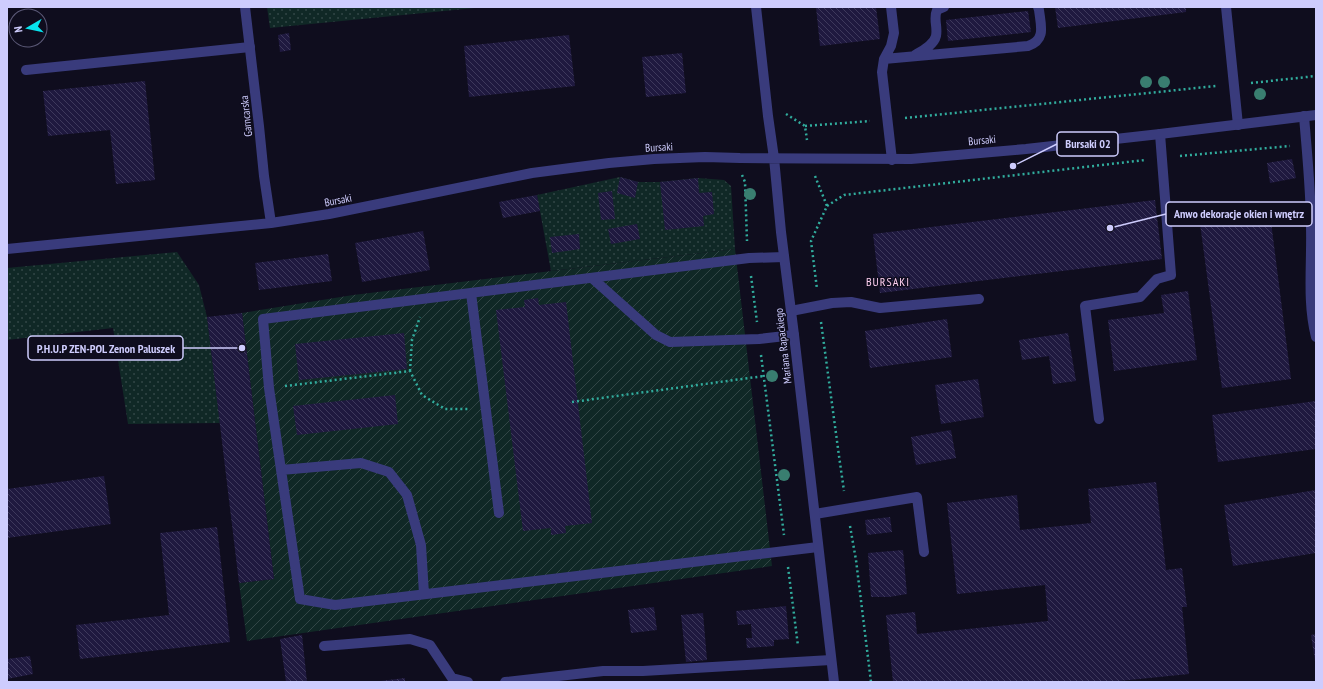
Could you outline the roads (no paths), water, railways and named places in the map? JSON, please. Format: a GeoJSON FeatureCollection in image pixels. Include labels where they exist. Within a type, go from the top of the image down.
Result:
{"type":"FeatureCollection","features":[{"type":"Feature","properties":{"kind":"street","name":"Garncarska"},"geometry":{"type":"LineString","coordinates":[[246,7],[264,176],[271,223]]}},
{"type":"Feature","properties":{"kind":"street","name":"Mariana Rapackiego"},"geometry":{"type":"LineString","coordinates":[[756,7],[774,158],[780,232],[794,335],[834,682]]}},
{"type":"Feature","properties":{"kind":"street"},"geometry":{"type":"LineString","coordinates":[[891,7],[894,33],[891,46],[884,59],[882,72],[892,160]]}},
{"type":"Feature","properties":{"kind":"street"},"geometry":{"type":"LineString","coordinates":[[913,56],[930,45],[933,41],[936,36],[935,14],[937,10],[944,7]]}},
{"type":"Feature","properties":{"kind":"street"},"geometry":{"type":"LineString","coordinates":[[884,59],[1028,46],[1036,43],[1041,33],[1040,10],[1038,7]]}},
{"type":"Feature","properties":{"kind":"street"},"geometry":{"type":"LineString","coordinates":[[1226,7],[1238,125]]}},
{"type":"Feature","properties":{"kind":"street"},"geometry":{"type":"LineString","coordinates":[[26,70],[250,47]]}},
{"type":"Feature","properties":{"kind":"street","name":"Bursaki"},"geometry":{"type":"LineString","coordinates":[[7,249],[271,223],[329,214],[532,173],[602,164],[654,159],[698,157],[892,160],[1026,149],[1316,115]]}},
{"type":"Feature","properties":{"kind":"street"},"geometry":{"type":"LineString","coordinates":[[1304,116],[1311,202],[1310,301],[1316,337]]}},
{"type":"Feature","properties":{"kind":"street"},"geometry":{"type":"LineString","coordinates":[[1099,419],[1085,306],[1140,297],[1157,279],[1171,275],[1160,134]]}},
{"type":"Feature","properties":{"kind":"street"},"geometry":{"type":"LineString","coordinates":[[784,257],[749,258],[263,319],[269,388],[300,599],[335,605],[818,547]]}},
{"type":"Feature","properties":{"kind":"street"},"geometry":{"type":"LineString","coordinates":[[592,278],[656,335],[670,342],[794,335]]}},
{"type":"Feature","properties":{"kind":"street"},"geometry":{"type":"LineString","coordinates":[[471,293],[499,513]]}},
{"type":"Feature","properties":{"kind":"street"},"geometry":{"type":"LineString","coordinates":[[791,311],[851,302],[880,308],[979,299]]}},
{"type":"Feature","properties":{"kind":"street"},"geometry":{"type":"LineString","coordinates":[[281,470],[361,463],[389,472],[407,495],[421,545],[424,594]]}},
{"type":"Feature","properties":{"kind":"street"},"geometry":{"type":"LineString","coordinates":[[814,514],[917,497],[924,552]]}},
{"type":"Feature","properties":{"kind":"street"},"geometry":{"type":"LineString","coordinates":[[324,646],[410,640],[430,645],[452,678],[468,682]]}},
{"type":"Feature","properties":{"kind":"street"},"geometry":{"type":"LineString","coordinates":[[504,682],[603,671],[643,671],[831,660]]}},
{"type":"Feature","properties":{"kind":"place","name":"Bursaki 02"},"geometry":{"type":"Point","coordinates":[1013,166]}},
{"type":"Feature","properties":{"kind":"place","name":"Anwo dekoracje okien i wnętrz"},"geometry":{"type":"Point","coordinates":[1110,228]}},
{"type":"Feature","properties":{"kind":"place","name":"P.H.U.P ZEN-POL Zenon Paluszek"},"geometry":{"type":"Point","coordinates":[242,348]}},
{"type":"Feature","properties":{"kind":"district","name":"BURSAKI"},"geometry":{"type":"Point","coordinates":[888,281]}}]}
